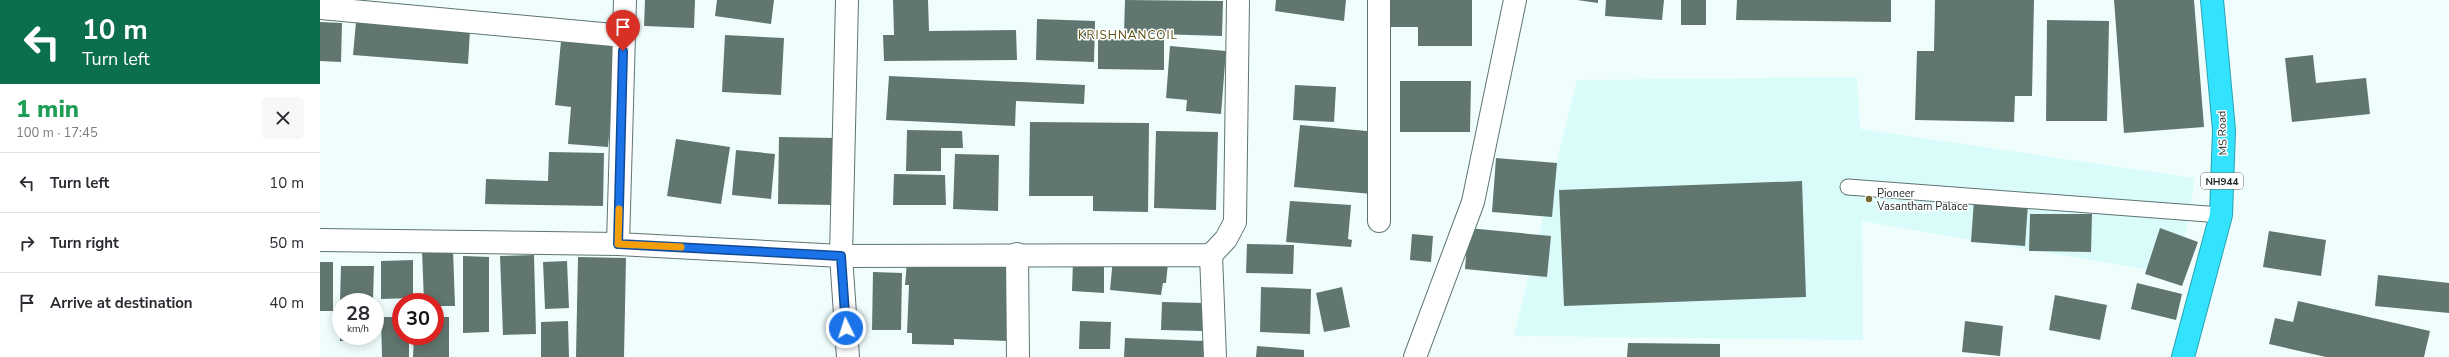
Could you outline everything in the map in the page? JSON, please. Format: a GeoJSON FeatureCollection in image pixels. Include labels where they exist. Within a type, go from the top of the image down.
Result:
{"type":"FeatureCollection","features":[{"type":"Feature","properties":{"kind":"highway","name":"MS Road"},"geometry":{"type":"LineString","coordinates":[[2183,357],[2221,215],[2224,130],[2212,0]]}},
{"type":"Feature","properties":{"kind":"street"},"geometry":{"type":"LineString","coordinates":[[618,244],[625,0]]}},
{"type":"Feature","properties":{"kind":"street"},"geometry":{"type":"LineString","coordinates":[[847,0],[841,256],[848,357]]}},
{"type":"Feature","properties":{"kind":"street"},"geometry":{"type":"LineString","coordinates":[[1215,357],[1211,255],[1226,239],[1235,222],[1238,0]]}},
{"type":"Feature","properties":{"kind":"street"},"geometry":{"type":"LineString","coordinates":[[1379,0],[1379,221]]}},
{"type":"Feature","properties":{"kind":"street"},"geometry":{"type":"LineString","coordinates":[[1415,357],[1472,202],[1515,0]]}},
{"type":"Feature","properties":{"kind":"street"},"geometry":{"type":"LineString","coordinates":[[320,8],[624,36]]}},
{"type":"Feature","properties":{"kind":"street"},"geometry":{"type":"LineString","coordinates":[[320,240],[618,244],[841,256],[1017,254],[1211,255]]}},
{"type":"Feature","properties":{"kind":"street"},"geometry":{"type":"LineString","coordinates":[[1017,254],[1018,357]]}},
{"type":"Feature","properties":{"kind":"lane"},"geometry":{"type":"LineString","coordinates":[[1848,187],[2221,215]]}},
{"type":"Feature","properties":{"kind":"shaded area","name":"Pioneer Vasantham Palace"},"geometry":{"type":"Polygon","coordinates":[[[1857,77],[1860,129],[2195,178],[2178,275],[1862,221],[1863,340],[1514,336],[1577,80],[1857,77]]]}},
{"type":"Feature","properties":{"kind":"building"},"geometry":{"type":"Polygon","coordinates":[[[645,0],[695,0],[694,28],[644,26],[645,0]]]}},
{"type":"Feature","properties":{"kind":"building"},"geometry":{"type":"Polygon","coordinates":[[[717,0],[774,0],[771,24],[715,16],[717,0]]]}},
{"type":"Feature","properties":{"kind":"building"},"geometry":{"type":"Polygon","coordinates":[[[893,0],[928,0],[929,31],[1016,30],[1017,60],[884,61],[883,35],[894,35],[893,0]]]}},
{"type":"Feature","properties":{"kind":"building"},"geometry":{"type":"Polygon","coordinates":[[[1125,0],[1223,1],[1222,36],[1124,33],[1125,0]]]}},
{"type":"Feature","properties":{"kind":"building"},"geometry":{"type":"Polygon","coordinates":[[[1276,0],[1346,0],[1344,21],[1275,11],[1276,0]]]}},
{"type":"Feature","properties":{"kind":"building"},"geometry":{"type":"Polygon","coordinates":[[[1384,0],[1472,0],[1472,46],[1418,46],[1418,27],[1384,27],[1384,0]]]}},
{"type":"Feature","properties":{"kind":"building"},"geometry":{"type":"Polygon","coordinates":[[[1577,0],[1598,0],[1598,3],[1577,0]]]}},
{"type":"Feature","properties":{"kind":"building"},"geometry":{"type":"Polygon","coordinates":[[[1606,0],[1664,0],[1662,20],[1605,16],[1606,0]]]}},
{"type":"Feature","properties":{"kind":"building"},"geometry":{"type":"Polygon","coordinates":[[[1681,0],[1706,0],[1706,25],[1681,25],[1681,0]]]}},
{"type":"Feature","properties":{"kind":"building"},"geometry":{"type":"Polygon","coordinates":[[[1737,0],[1891,0],[1891,22],[1736,20],[1737,0]]]}},
{"type":"Feature","properties":{"kind":"building"},"geometry":{"type":"Polygon","coordinates":[[[1935,0],[2034,0],[2032,96],[2015,96],[2014,122],[1915,120],[1917,51],[1934,51],[1935,0]]]}},
{"type":"Feature","properties":{"kind":"building"},"geometry":{"type":"Polygon","coordinates":[[[2114,0],[2194,0],[2204,127],[2124,133],[2114,0]]]}},
{"type":"Feature","properties":{"kind":"building"},"geometry":{"type":"Polygon","coordinates":[[[1037,19],[1095,21],[1094,62],[1036,60],[1037,19]]]}},
{"type":"Feature","properties":{"kind":"building"},"geometry":{"type":"Polygon","coordinates":[[[2047,20],[2109,21],[2107,121],[2046,121],[2047,20]]]}},
{"type":"Feature","properties":{"kind":"building"},"geometry":{"type":"Polygon","coordinates":[[[320,22],[342,23],[341,62],[320,61],[320,22]]]}},
{"type":"Feature","properties":{"kind":"building"},"geometry":{"type":"Polygon","coordinates":[[[356,22],[470,30],[468,64],[353,55],[356,22]]]}},
{"type":"Feature","properties":{"kind":"building"},"geometry":{"type":"Polygon","coordinates":[[[725,35],[784,38],[781,95],[722,92],[725,35]]]}},
{"type":"Feature","properties":{"kind":"building"},"geometry":{"type":"Polygon","coordinates":[[[1098,39],[1164,40],[1164,70],[1098,69],[1098,39]]]}},
{"type":"Feature","properties":{"kind":"building"},"geometry":{"type":"Polygon","coordinates":[[[561,41],[617,45],[608,147],[568,144],[571,107],[555,105],[561,41]]]}},
{"type":"Feature","properties":{"kind":"building"},"geometry":{"type":"Polygon","coordinates":[[[1170,46],[1226,51],[1221,114],[1186,111],[1187,100],[1166,98],[1170,46]]]}},
{"type":"Feature","properties":{"kind":"building"},"geometry":{"type":"Polygon","coordinates":[[[2313,55],[2316,83],[2366,78],[2370,114],[2292,122],[2285,58],[2313,55]]]}},
{"type":"Feature","properties":{"kind":"building"},"geometry":{"type":"Polygon","coordinates":[[[889,76],[1085,85],[1084,104],[1016,101],[1015,126],[886,120],[889,76]]]}},
{"type":"Feature","properties":{"kind":"building"},"geometry":{"type":"Polygon","coordinates":[[[1400,81],[1471,81],[1470,132],[1400,132],[1400,81]]]}},
{"type":"Feature","properties":{"kind":"building"},"geometry":{"type":"Polygon","coordinates":[[[1295,85],[1336,87],[1334,122],[1293,120],[1295,85]]]}},
{"type":"Feature","properties":{"kind":"building"},"geometry":{"type":"Polygon","coordinates":[[[1030,122],[1149,123],[1148,212],[1093,211],[1093,196],[1029,196],[1030,122]]]}},
{"type":"Feature","properties":{"kind":"building"},"geometry":{"type":"Polygon","coordinates":[[[1300,125],[1378,132],[1372,194],[1294,187],[1300,125]]]}},
{"type":"Feature","properties":{"kind":"building"},"geometry":{"type":"Polygon","coordinates":[[[907,130],[962,131],[963,148],[941,148],[941,171],[906,171],[907,130]]]}},
{"type":"Feature","properties":{"kind":"building"},"geometry":{"type":"Polygon","coordinates":[[[1156,131],[1218,132],[1216,210],[1154,208],[1156,131]]]}},
{"type":"Feature","properties":{"kind":"building"},"geometry":{"type":"Polygon","coordinates":[[[779,137],[834,138],[834,205],[778,204],[779,137]]]}},
{"type":"Feature","properties":{"kind":"building"},"geometry":{"type":"Polygon","coordinates":[[[676,139],[730,147],[721,204],[667,196],[676,139]]]}},
{"type":"Feature","properties":{"kind":"building"},"geometry":{"type":"Polygon","coordinates":[[[736,150],[775,154],[771,199],[732,195],[736,150]]]}},
{"type":"Feature","properties":{"kind":"building"},"geometry":{"type":"Polygon","coordinates":[[[549,152],[604,153],[603,206],[485,204],[486,179],[548,181],[549,152]]]}},
{"type":"Feature","properties":{"kind":"building"},"geometry":{"type":"Polygon","coordinates":[[[955,154],[999,155],[998,211],[953,209],[955,154]]]}},
{"type":"Feature","properties":{"kind":"building"},"geometry":{"type":"Polygon","coordinates":[[[1496,158],[1557,163],[1552,217],[1492,212],[1496,158]]]}},
{"type":"Feature","properties":{"kind":"building"},"geometry":{"type":"Polygon","coordinates":[[[894,174],[945,175],[946,205],[893,205],[894,174]]]}},
{"type":"Feature","properties":{"kind":"building"},"geometry":{"type":"Polygon","coordinates":[[[1802,181],[1806,297],[1564,306],[1559,190],[1802,181]]]}},
{"type":"Feature","properties":{"kind":"building"},"geometry":{"type":"Polygon","coordinates":[[[1974,200],[2028,204],[2025,246],[1971,242],[1974,200]]]}},
{"type":"Feature","properties":{"kind":"building"},"geometry":{"type":"Polygon","coordinates":[[[1290,201],[1351,205],[1348,239],[1352,240],[1351,247],[1286,242],[1290,201]]]}},
{"type":"Feature","properties":{"kind":"building"},"geometry":{"type":"Polygon","coordinates":[[[2030,214],[2092,214],[2091,252],[2029,251],[2030,214]]]}},
{"type":"Feature","properties":{"kind":"building"},"geometry":{"type":"Polygon","coordinates":[[[1468,228],[1551,236],[1547,277],[1465,269],[1468,228]]]}},
{"type":"Feature","properties":{"kind":"building"},"geometry":{"type":"Polygon","coordinates":[[[2160,228],[2198,242],[2182,286],[2145,274],[2160,228]]]}},
{"type":"Feature","properties":{"kind":"building"},"geometry":{"type":"Polygon","coordinates":[[[2269,231],[2326,240],[2321,276],[2263,267],[2269,231]]]}},
{"type":"Feature","properties":{"kind":"building"},"geometry":{"type":"Polygon","coordinates":[[[1412,234],[1433,236],[1431,262],[1410,260],[1412,234]]]}},
{"type":"Feature","properties":{"kind":"building"},"geometry":{"type":"Polygon","coordinates":[[[1247,244],[1294,245],[1293,274],[1246,273],[1247,244]]]}},
{"type":"Feature","properties":{"kind":"building"},"geometry":{"type":"Polygon","coordinates":[[[453,249],[455,306],[444,306],[444,293],[424,293],[422,250],[453,249]]]}},
{"type":"Feature","properties":{"kind":"building"},"geometry":{"type":"Polygon","coordinates":[[[534,255],[536,334],[503,335],[500,256],[534,255]]]}},
{"type":"Feature","properties":{"kind":"building"},"geometry":{"type":"Polygon","coordinates":[[[463,256],[489,257],[489,332],[463,333],[463,256]]]}},
{"type":"Feature","properties":{"kind":"building"},"geometry":{"type":"Polygon","coordinates":[[[578,257],[626,258],[624,357],[576,357],[578,257]]]}},
{"type":"Feature","properties":{"kind":"building"},"geometry":{"type":"Polygon","coordinates":[[[1113,258],[1168,263],[1166,283],[1163,283],[1161,295],[1110,290],[1113,258]]]}},
{"type":"Feature","properties":{"kind":"building"},"geometry":{"type":"Polygon","coordinates":[[[413,260],[413,293],[392,293],[392,299],[384,299],[384,293],[381,293],[381,261],[413,260]]]}},
{"type":"Feature","properties":{"kind":"building"},"geometry":{"type":"Polygon","coordinates":[[[567,261],[569,308],[545,309],[543,262],[567,261]]]}},
{"type":"Feature","properties":{"kind":"building"},"geometry":{"type":"Polygon","coordinates":[[[1073,261],[1104,262],[1104,293],[1072,291],[1073,261]]]}},
{"type":"Feature","properties":{"kind":"building"},"geometry":{"type":"Polygon","coordinates":[[[320,262],[333,262],[332,311],[320,311],[320,262]]]}},
{"type":"Feature","properties":{"kind":"building"},"geometry":{"type":"Polygon","coordinates":[[[907,262],[1011,267],[1008,341],[954,339],[954,345],[912,344],[912,333],[907,333],[909,285],[905,285],[907,262]]]}},
{"type":"Feature","properties":{"kind":"building"},"geometry":{"type":"Polygon","coordinates":[[[341,266],[374,266],[373,293],[340,293],[341,266]]]}},
{"type":"Feature","properties":{"kind":"building"},"geometry":{"type":"Polygon","coordinates":[[[873,272],[902,273],[901,330],[872,330],[873,272]]]}},
{"type":"Feature","properties":{"kind":"building"},"geometry":{"type":"Polygon","coordinates":[[[2378,275],[2449,283],[2449,313],[2375,306],[2378,275]]]}},
{"type":"Feature","properties":{"kind":"building"},"geometry":{"type":"Polygon","coordinates":[[[2137,283],[2182,294],[2176,320],[2131,309],[2137,283]]]}},
{"type":"Feature","properties":{"kind":"building"},"geometry":{"type":"Polygon","coordinates":[[[1261,287],[1311,289],[1310,334],[1260,332],[1261,287]]]}},
{"type":"Feature","properties":{"kind":"building"},"geometry":{"type":"Polygon","coordinates":[[[1342,287],[1350,327],[1324,332],[1316,293],[1342,287]]]}},
{"type":"Feature","properties":{"kind":"building"},"geometry":{"type":"Polygon","coordinates":[[[2055,295],[2107,305],[2100,340],[2049,330],[2055,295]]]}},
{"type":"Feature","properties":{"kind":"building"},"geometry":{"type":"Polygon","coordinates":[[[2298,301],[2430,331],[2424,357],[2326,357],[2269,344],[2275,318],[2293,322],[2298,301]]]}},
{"type":"Feature","properties":{"kind":"building"},"geometry":{"type":"Polygon","coordinates":[[[1162,302],[1204,303],[1203,331],[1161,330],[1162,302]]]}},
{"type":"Feature","properties":{"kind":"building"},"geometry":{"type":"Polygon","coordinates":[[[384,317],[392,317],[392,345],[409,345],[409,357],[382,357],[382,345],[384,345],[384,317]]]}},
{"type":"Feature","properties":{"kind":"building"},"geometry":{"type":"Polygon","coordinates":[[[444,317],[449,317],[449,357],[413,357],[414,345],[444,345],[444,317]]]}},
{"type":"Feature","properties":{"kind":"building"},"geometry":{"type":"Polygon","coordinates":[[[568,321],[569,357],[541,357],[541,322],[568,321]]]}},
{"type":"Feature","properties":{"kind":"building"},"geometry":{"type":"Polygon","coordinates":[[[1080,321],[1111,322],[1110,349],[1079,349],[1080,321]]]}},
{"type":"Feature","properties":{"kind":"building"},"geometry":{"type":"Polygon","coordinates":[[[1965,321],[2003,326],[2000,356],[1962,352],[1965,321]]]}},
{"type":"Feature","properties":{"kind":"building"},"geometry":{"type":"Polygon","coordinates":[[[1125,338],[1205,341],[1204,357],[1124,357],[1125,338]]]}},
{"type":"Feature","properties":{"kind":"building"},"geometry":{"type":"Polygon","coordinates":[[[1628,343],[1720,344],[1720,357],[1627,357],[1628,343]]]}},
{"type":"Feature","properties":{"kind":"building"},"geometry":{"type":"Polygon","coordinates":[[[1257,346],[1304,350],[1304,357],[1256,357],[1257,346]]]}},
{"type":"Feature","properties":{"kind":"slow traffic"},"geometry":{"type":"LineString","coordinates":[[619,209],[618,244],[681,247]]}},
{"type":"Feature","properties":{"kind":"place","name":"Pioneer Vasantham Palace"},"geometry":{"type":"Point","coordinates":[1869,199]}},
{"type":"Feature","properties":{"kind":"district","name":"KRISHNANCOIL"},"geometry":{"type":"Point","coordinates":[1128,35]}},
{"type":"Feature","properties":{"kind":"route"},"geometry":{"type":"LineString","coordinates":[[623,51],[618,244],[841,256],[846,328]]}}]}
